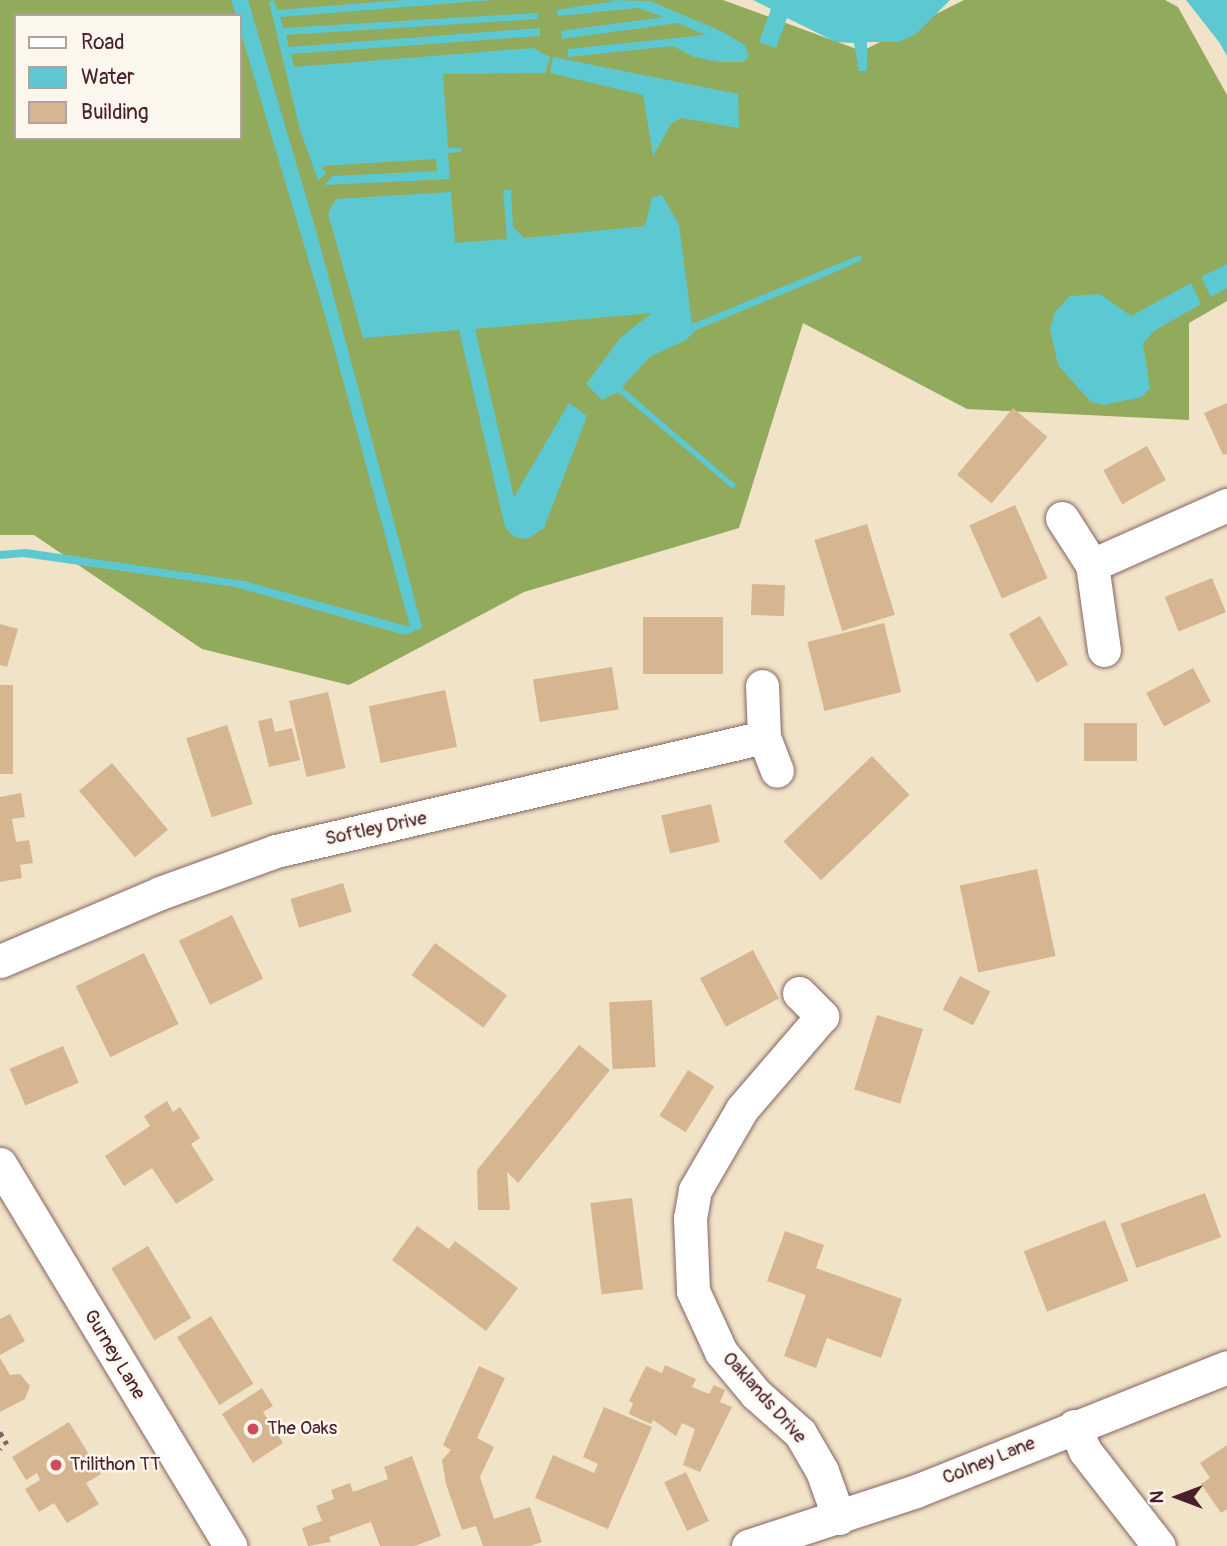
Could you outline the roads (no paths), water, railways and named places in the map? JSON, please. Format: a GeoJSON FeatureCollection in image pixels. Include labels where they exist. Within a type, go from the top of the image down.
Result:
{"type":"FeatureCollection","features":[{"type":"Feature","properties":{"kind":"street"},"geometry":{"type":"LineString","coordinates":[[1092,565],[1227,505]]}},
{"type":"Feature","properties":{"kind":"street"},"geometry":{"type":"LineString","coordinates":[[1062,518],[1092,565],[1104,650]]}},
{"type":"Feature","properties":{"kind":"street"},"geometry":{"type":"LineString","coordinates":[[762,686],[764,737],[777,771]]}},
{"type":"Feature","properties":{"kind":"street","name":"Softley Drive"},"geometry":{"type":"LineString","coordinates":[[0,961],[160,893],[276,851],[764,737]]}},
{"type":"Feature","properties":{"kind":"street","name":"Oaklands Drive"},"geometry":{"type":"LineString","coordinates":[[799,993],[822,1016],[742,1109],[695,1190],[690,1218],[693,1291],[721,1352],[756,1394],[800,1433],[822,1471],[839,1518]]}},
{"type":"Feature","properties":{"kind":"street","name":"Gurney Lane"},"geometry":{"type":"LineString","coordinates":[[0,1164],[230,1546]]}},
{"type":"Feature","properties":{"kind":"street","name":"Colney Lane"},"geometry":{"type":"LineString","coordinates":[[748,1546],[839,1518],[1227,1367]]}},
{"type":"Feature","properties":{"kind":"street"},"geometry":{"type":"LineString","coordinates":[[1074,1426],[1084,1451],[1160,1546]]}},
{"type":"Feature","properties":{"kind":"water"},"geometry":{"type":"Polygon","coordinates":[[[231,0],[248,0],[315,227],[421,623],[422,628],[405,635],[235,587],[23,557],[0,559],[0,551],[26,549],[244,581],[410,627],[329,329],[242,37],[242,14],[235,14],[231,0]]]}},
{"type":"Feature","properties":{"kind":"water"},"geometry":{"type":"Polygon","coordinates":[[[274,0],[277,10],[403,0],[493,0],[280,17],[283,28],[537,13],[538,19],[286,35],[289,47],[540,28],[540,36],[291,54],[294,67],[533,48],[550,57],[545,73],[443,74],[448,148],[461,148],[461,152],[448,153],[450,179],[325,185],[332,176],[437,171],[436,159],[322,166],[326,174],[318,180],[300,130],[269,2],[274,0]]]}},
{"type":"Feature","properties":{"kind":"water"},"geometry":{"type":"Polygon","coordinates":[[[605,0],[650,1],[721,31],[745,45],[749,56],[743,62],[720,62],[694,57],[673,46],[568,57],[568,49],[706,35],[678,23],[562,39],[561,31],[664,17],[638,8],[558,16],[556,10],[616,1],[605,0]]]}},
{"type":"Feature","properties":{"kind":"water"},"geometry":{"type":"Polygon","coordinates":[[[753,0],[950,0],[916,34],[899,42],[867,42],[867,71],[859,71],[854,43],[836,42],[787,18],[776,48],[759,42],[771,9],[753,0]]]}},
{"type":"Feature","properties":{"kind":"water"},"geometry":{"type":"Polygon","coordinates":[[[1186,0],[1227,0],[1227,56],[1219,42],[1186,0]]]}},
{"type":"Feature","properties":{"kind":"water"},"geometry":{"type":"Polygon","coordinates":[[[553,57],[738,94],[739,128],[681,118],[671,124],[653,156],[643,95],[550,73],[553,57]]]}},
{"type":"Feature","properties":{"kind":"water"},"geometry":{"type":"Polygon","coordinates":[[[503,190],[511,190],[513,227],[524,238],[645,226],[652,197],[662,195],[679,225],[692,324],[860,255],[862,260],[696,330],[686,340],[650,357],[622,387],[736,485],[733,489],[618,392],[602,400],[586,384],[621,337],[652,313],[475,329],[514,497],[569,403],[587,416],[544,528],[527,539],[514,537],[505,527],[459,330],[363,338],[328,213],[336,199],[451,192],[455,243],[507,239],[503,190]]]}},
{"type":"Feature","properties":{"kind":"water"},"geometry":{"type":"Polygon","coordinates":[[[1227,264],[1227,288],[1211,297],[1201,277],[1227,264]]]}},
{"type":"Feature","properties":{"kind":"water"},"geometry":{"type":"Polygon","coordinates":[[[1191,283],[1201,304],[1154,331],[1143,344],[1150,388],[1142,397],[1104,405],[1091,402],[1058,365],[1050,328],[1055,312],[1070,296],[1100,294],[1131,316],[1191,283]]]}},
{"type":"Feature","properties":{"kind":"place","name":"The Oaks"},"geometry":{"type":"Point","coordinates":[253,1429]}},
{"type":"Feature","properties":{"kind":"place","name":"Trilithon TT"},"geometry":{"type":"Point","coordinates":[56,1465]}}]}
